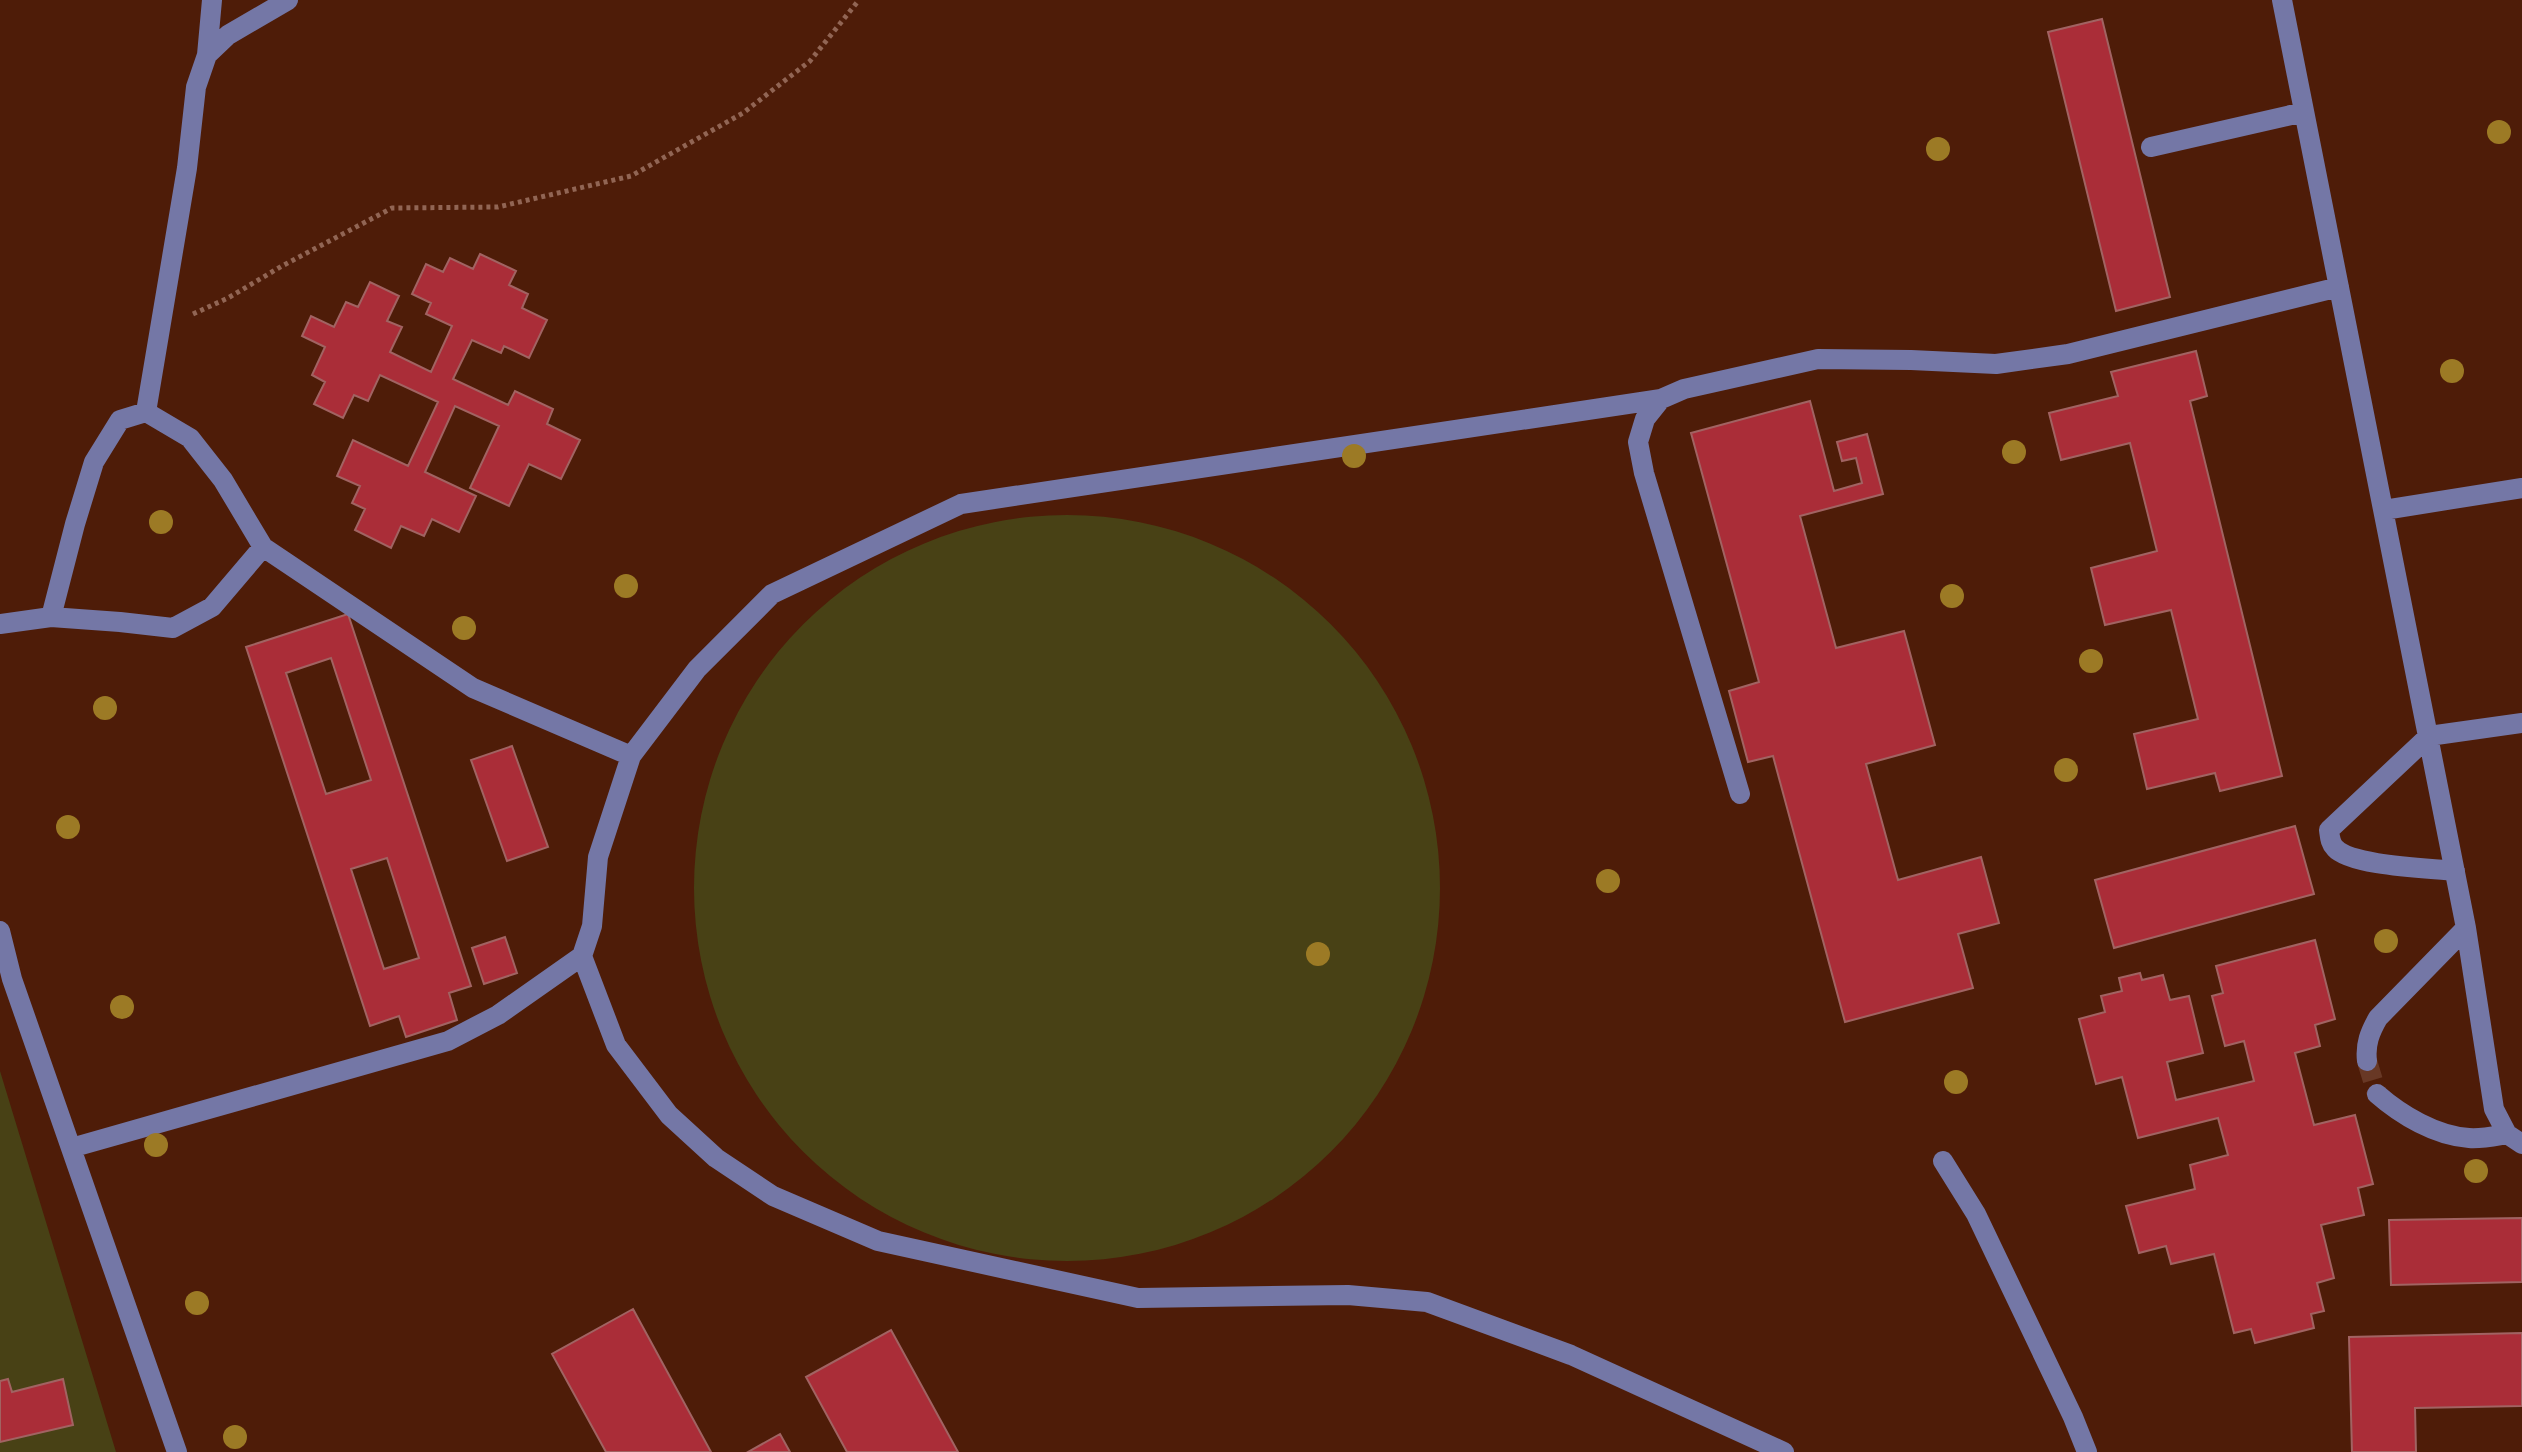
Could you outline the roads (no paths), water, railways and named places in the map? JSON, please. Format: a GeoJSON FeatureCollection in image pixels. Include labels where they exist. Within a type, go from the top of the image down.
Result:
{"type":"FeatureCollection","features":[{"type":"Feature","properties":{"kind":"street"},"geometry":{"type":"LineString","coordinates":[[146,412],[187,168],[196,87],[207,55],[212,0]]}},
{"type":"Feature","properties":{"kind":"street"},"geometry":{"type":"LineString","coordinates":[[207,55],[228,35],[288,0]]}},
{"type":"Feature","properties":{"kind":"street"},"geometry":{"type":"LineString","coordinates":[[2282,0],[2466,928],[2494,1109],[2515,1139]]}},
{"type":"Feature","properties":{"kind":"street"},"geometry":{"type":"LineString","coordinates":[[2151,147],[2304,112]]}},
{"type":"Feature","properties":{"kind":"street"},"geometry":{"type":"LineString","coordinates":[[71,1148],[448,1041],[498,1015],[582,956],[592,926],[598,857],[631,756],[697,669],[772,594],[961,504],[1661,399],[1684,389],[1818,359],[1996,364],[2068,354],[2339,287]]}},
{"type":"Feature","properties":{"kind":"street"},"geometry":{"type":"LineString","coordinates":[[1661,399],[1645,419],[1638,442],[1740,794]]}},
{"type":"Feature","properties":{"kind":"street"},"geometry":{"type":"LineString","coordinates":[[51,617],[94,462],[120,420],[146,412],[190,438],[223,480],[263,547],[473,688],[631,756]]}},
{"type":"Feature","properties":{"kind":"street"},"geometry":{"type":"LineString","coordinates":[[2384,510],[2522,488]]}},
{"type":"Feature","properties":{"kind":"street"},"geometry":{"type":"LineString","coordinates":[[0,624],[51,617],[173,628],[212,607],[263,547]]}},
{"type":"Feature","properties":{"kind":"street"},"geometry":{"type":"LineString","coordinates":[[2455,871],[2354,860],[2335,850],[2330,842],[2329,830],[2429,736],[2522,723]]}},
{"type":"Feature","properties":{"kind":"street"},"geometry":{"type":"LineString","coordinates":[[2367,1061],[2366,1047],[2378,1018],[2466,928]]}},
{"type":"Feature","properties":{"kind":"street"},"geometry":{"type":"LineString","coordinates":[[0,931],[12,979],[177,1452]]}},
{"type":"Feature","properties":{"kind":"street"},"geometry":{"type":"LineString","coordinates":[[582,956],[616,1045],[669,1115],[716,1158],[773,1196],[878,1241],[1138,1298],[1348,1295],[1427,1302],[1571,1355],[1784,1452]]}},
{"type":"Feature","properties":{"kind":"street"},"geometry":{"type":"LineString","coordinates":[[2377,1094],[2406,1115],[2448,1135],[2515,1139]]}},
{"type":"Feature","properties":{"kind":"street"},"geometry":{"type":"LineString","coordinates":[[1943,1161],[1976,1214],[2087,1452]]}},
{"type":"Feature","properties":{"kind":"tunnel"},"geometry":{"type":"LineString","coordinates":[[2367,1061],[2377,1094]]}}]}
